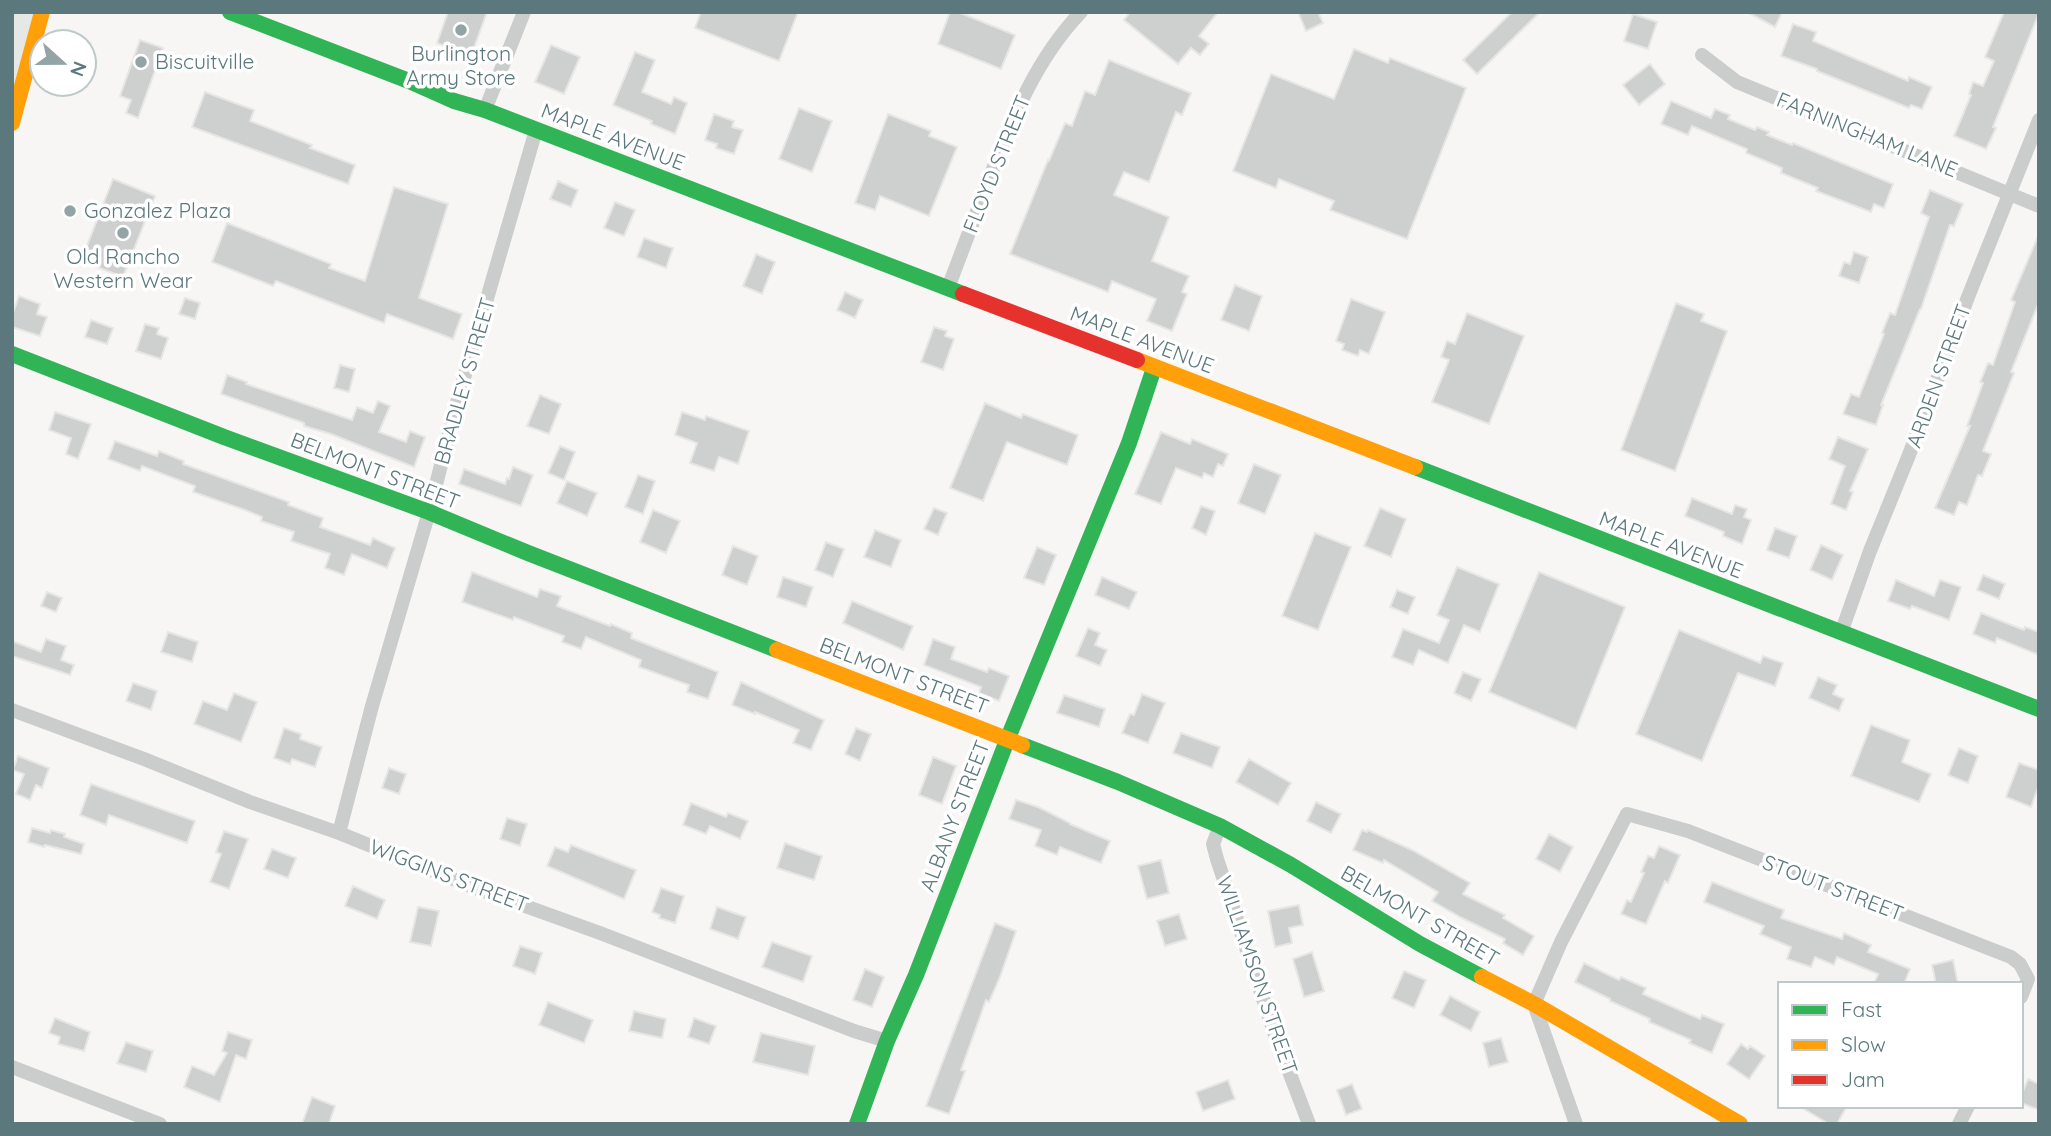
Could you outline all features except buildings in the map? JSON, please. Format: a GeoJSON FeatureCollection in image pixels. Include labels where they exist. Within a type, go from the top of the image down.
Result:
{"type":"FeatureCollection","features":[{"type":"Feature","properties":{"kind":"street"},"geometry":{"type":"LineString","coordinates":[[12,122],[42,12]]}},
{"type":"Feature","properties":{"kind":"street","name":"MAPLE AVENUE"},"geometry":{"type":"LineString","coordinates":[[230,12],[454,101],[485,110],[2039,709]]}},
{"type":"Feature","properties":{"kind":"street"},"geometry":{"type":"LineString","coordinates":[[485,110],[524,12]]}},
{"type":"Feature","properties":{"kind":"street","name":"FLOYD STREET"},"geometry":{"type":"LineString","coordinates":[[948,288],[1014,113],[1053,47],[1081,12]]}},
{"type":"Feature","properties":{"kind":"street","name":"FARNINGHAM LANE"},"geometry":{"type":"LineString","coordinates":[[1702,55],[1737,82],[2039,206]]}},
{"type":"Feature","properties":{"kind":"street","name":"ARDEN STREET"},"geometry":{"type":"LineString","coordinates":[[1841,633],[1870,551],[2039,120]]}},
{"type":"Feature","properties":{"kind":"street","name":"BRADLEY STREET"},"geometry":{"type":"LineString","coordinates":[[339,833],[372,706],[536,130]]}},
{"type":"Feature","properties":{"kind":"street","name":"BELMONT STREET"},"geometry":{"type":"LineString","coordinates":[[12,355],[429,512],[1118,782],[1220,826],[1420,944],[1534,1004],[1740,1124]]}},
{"type":"Feature","properties":{"kind":"street","name":"ALBANY STREET"},"geometry":{"type":"LineString","coordinates":[[857,1124],[887,1041],[916,975],[1007,738],[1129,443],[1154,368]]}},
{"type":"Feature","properties":{"kind":"street","name":"WIGGINS STREET"},"geometry":{"type":"LineString","coordinates":[[12,710],[250,802],[339,833],[478,889],[854,1031],[887,1041]]}},
{"type":"Feature","properties":{"kind":"street","name":"STOUT STREET"},"geometry":{"type":"LineString","coordinates":[[1534,1004],[1561,942],[1628,814],[1688,831],[2011,957],[2020,964],[2028,979],[2023,992]]}},
{"type":"Feature","properties":{"kind":"street","name":"WILLIAMSON STREET"},"geometry":{"type":"LineString","coordinates":[[1220,826],[1213,844],[1217,859],[1274,1032],[1309,1124]]}},
{"type":"Feature","properties":{"kind":"street"},"geometry":{"type":"LineString","coordinates":[[1534,1004],[1576,1124]]}},
{"type":"Feature","properties":{"kind":"street"},"geometry":{"type":"LineString","coordinates":[[12,1067],[160,1124]]}},
{"type":"Feature","properties":{"kind":"street"},"geometry":{"type":"LineString","coordinates":[[1959,1124],[1967,1108]]}},
{"type":"Feature","properties":{"kind":"shaded area"},"geometry":{"type":"Polygon","coordinates":[[[12,12],[34,12],[28,28],[12,92],[12,12]]]}},
{"type":"Feature","properties":{"kind":"traffic: fast"},"geometry":{"type":"LineString","coordinates":[[230,12],[454,101],[485,110],[963,294]]}},
{"type":"Feature","properties":{"kind":"traffic: fast"},"geometry":{"type":"LineString","coordinates":[[12,354],[224,437],[429,512],[777,650]]}},
{"type":"Feature","properties":{"kind":"traffic: fast"},"geometry":{"type":"LineString","coordinates":[[857,1124],[887,1041],[916,975],[1008,738],[1129,443],[1154,368]]}},
{"type":"Feature","properties":{"kind":"traffic: fast"},"geometry":{"type":"LineString","coordinates":[[1415,467],[2039,709]]}},
{"type":"Feature","properties":{"kind":"traffic: fast"},"geometry":{"type":"LineString","coordinates":[[1022,745],[1118,782],[1220,826],[1291,865],[1420,944],[1482,977]]}},
{"type":"Feature","properties":{"kind":"traffic: slow"},"geometry":{"type":"LineString","coordinates":[[12,123],[42,12]]}},
{"type":"Feature","properties":{"kind":"traffic: slow"},"geometry":{"type":"LineString","coordinates":[[1137,360],[1415,467]]}},
{"type":"Feature","properties":{"kind":"traffic: slow"},"geometry":{"type":"LineString","coordinates":[[777,650],[1022,745]]}},
{"type":"Feature","properties":{"kind":"traffic: slow"},"geometry":{"type":"LineString","coordinates":[[1482,977],[1534,1004],[1740,1124]]}},
{"type":"Feature","properties":{"kind":"traffic: jam"},"geometry":{"type":"LineString","coordinates":[[963,294],[1137,360]]}},
{"type":"Feature","properties":{"kind":"place","name":"Burlington Army Store"},"geometry":{"type":"Point","coordinates":[461,30]}},
{"type":"Feature","properties":{"kind":"place","name":"Biscuitville"},"geometry":{"type":"Point","coordinates":[141,62]}},
{"type":"Feature","properties":{"kind":"place","name":"Gonzalez Plaza"},"geometry":{"type":"Point","coordinates":[70,211]}},
{"type":"Feature","properties":{"kind":"place","name":"Old Rancho Western Wear"},"geometry":{"type":"Point","coordinates":[123,233]}}]}
